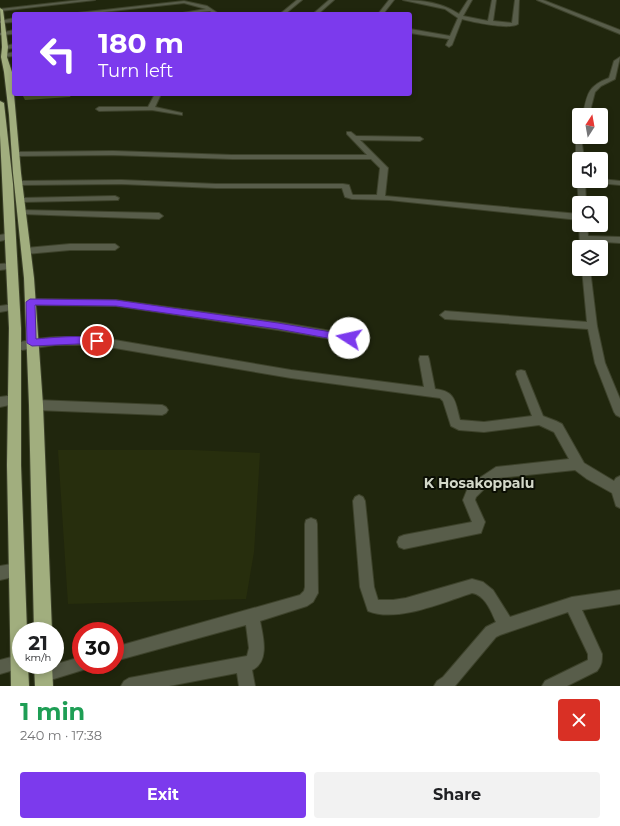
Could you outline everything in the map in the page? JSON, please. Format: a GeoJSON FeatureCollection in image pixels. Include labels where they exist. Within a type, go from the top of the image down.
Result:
{"type":"FeatureCollection","features":[{"type":"Feature","properties":{"kind":"highway"},"geometry":{"type":"LineString","coordinates":[[0,10],[9,50],[7,156],[19,183],[21,200],[11,213]]}},
{"type":"Feature","properties":{"kind":"highway"},"geometry":{"type":"LineString","coordinates":[[0,103],[7,156],[11,213],[6,237],[6,266],[14,307],[14,465],[18,622]]}},
{"type":"Feature","properties":{"kind":"highway"},"geometry":{"type":"LineString","coordinates":[[11,213],[26,251],[30,302],[36,406],[42,622]]}},
{"type":"Feature","properties":{"kind":"highway"},"geometry":{"type":"LineString","coordinates":[[20,674],[20,686]]}},
{"type":"Feature","properties":{"kind":"street"},"geometry":{"type":"LineString","coordinates":[[0,10],[93,0]]}},
{"type":"Feature","properties":{"kind":"street"},"geometry":{"type":"LineString","coordinates":[[285,12],[300,0]]}},
{"type":"Feature","properties":{"kind":"street"},"geometry":{"type":"LineString","coordinates":[[317,12],[332,0]]}},
{"type":"Feature","properties":{"kind":"street"},"geometry":{"type":"LineString","coordinates":[[382,12],[392,0]]}},
{"type":"Feature","properties":{"kind":"street"},"geometry":{"type":"LineString","coordinates":[[405,0],[422,2],[447,8],[460,17],[490,23],[515,24],[517,0]]}},
{"type":"Feature","properties":{"kind":"street"},"geometry":{"type":"LineString","coordinates":[[449,45],[460,17],[470,0]]}},
{"type":"Feature","properties":{"kind":"street"},"geometry":{"type":"LineString","coordinates":[[490,23],[494,0]]}},
{"type":"Feature","properties":{"kind":"street"},"geometry":{"type":"LineString","coordinates":[[539,0],[620,31]]}},
{"type":"Feature","properties":{"kind":"street"},"geometry":{"type":"LineString","coordinates":[[90,12],[184,2],[198,4],[214,12]]}},
{"type":"Feature","properties":{"kind":"street"},"geometry":{"type":"LineString","coordinates":[[196,12],[212,10]]}},
{"type":"Feature","properties":{"kind":"street"},"geometry":{"type":"LineString","coordinates":[[412,31],[452,38]]}},
{"type":"Feature","properties":{"kind":"street"},"geometry":{"type":"LineString","coordinates":[[612,79],[617,60],[620,59]]}},
{"type":"Feature","properties":{"kind":"street"},"geometry":{"type":"LineString","coordinates":[[587,108],[591,91],[595,86],[612,79],[620,80]]}},
{"type":"Feature","properties":{"kind":"street"},"geometry":{"type":"LineString","coordinates":[[152,108],[157,96]]}},
{"type":"Feature","properties":{"kind":"street"},"geometry":{"type":"LineString","coordinates":[[99,109],[147,110],[152,108],[180,114]]}},
{"type":"Feature","properties":{"kind":"street"},"geometry":{"type":"LineString","coordinates":[[381,198],[384,168],[351,136],[420,139]]}},
{"type":"Feature","properties":{"kind":"street"},"geometry":{"type":"LineString","coordinates":[[7,156],[113,152],[232,157],[373,157]]}},
{"type":"Feature","properties":{"kind":"street"},"geometry":{"type":"LineString","coordinates":[[19,183],[120,182],[216,186],[343,186],[346,187],[349,197],[381,198],[572,216]]}},
{"type":"Feature","properties":{"kind":"street"},"geometry":{"type":"LineString","coordinates":[[608,182],[620,183]]}},
{"type":"Feature","properties":{"kind":"street"},"geometry":{"type":"LineString","coordinates":[[21,200],[115,198]]}},
{"type":"Feature","properties":{"kind":"street"},"geometry":{"type":"LineString","coordinates":[[11,213],[159,216]]}},
{"type":"Feature","properties":{"kind":"street"},"geometry":{"type":"LineString","coordinates":[[608,241],[620,240]]}},
{"type":"Feature","properties":{"kind":"street"},"geometry":{"type":"LineString","coordinates":[[26,251],[70,247],[116,247]]}},
{"type":"Feature","properties":{"kind":"street"},"geometry":{"type":"LineString","coordinates":[[587,276],[592,326],[600,363],[620,412]]}},
{"type":"Feature","properties":{"kind":"street"},"geometry":{"type":"LineString","coordinates":[[30,302],[116,303],[278,326],[349,338]]}},
{"type":"Feature","properties":{"kind":"street"},"geometry":{"type":"LineString","coordinates":[[0,309],[14,307]]}},
{"type":"Feature","properties":{"kind":"street"},"geometry":{"type":"LineString","coordinates":[[445,315],[592,326]]}},
{"type":"Feature","properties":{"kind":"street"},"geometry":{"type":"LineString","coordinates":[[15,347],[32,343],[78,340],[97,341],[291,374],[442,394],[448,398],[455,423],[459,426],[484,427],[539,420],[552,424],[558,428],[576,464],[591,475],[618,485],[620,502]]}},
{"type":"Feature","properties":{"kind":"street"},"geometry":{"type":"LineString","coordinates":[[424,359],[430,392]]}},
{"type":"Feature","properties":{"kind":"street"},"geometry":{"type":"LineString","coordinates":[[521,374],[539,420]]}},
{"type":"Feature","properties":{"kind":"street"},"geometry":{"type":"LineString","coordinates":[[0,402],[15,400]]}},
{"type":"Feature","properties":{"kind":"street"},"geometry":{"type":"LineString","coordinates":[[36,406],[162,410]]}},
{"type":"Feature","properties":{"kind":"street"},"geometry":{"type":"LineString","coordinates":[[404,542],[476,528],[479,522],[469,497],[482,483],[496,473],[576,464]]}},
{"type":"Feature","properties":{"kind":"street"},"geometry":{"type":"LineString","coordinates":[[359,501],[367,587],[371,604],[373,606],[379,608],[413,605],[472,586],[477,586],[488,594],[506,625]]}},
{"type":"Feature","properties":{"kind":"street"},"geometry":{"type":"LineString","coordinates":[[124,652],[299,603],[307,599],[311,594],[311,524]]}},
{"type":"Feature","properties":{"kind":"street"},"geometry":{"type":"LineString","coordinates":[[0,573],[17,570]]}},
{"type":"Feature","properties":{"kind":"street"},"geometry":{"type":"LineString","coordinates":[[446,685],[491,632],[506,625],[572,604],[620,597]]}},
{"type":"Feature","properties":{"kind":"street"},"geometry":{"type":"LineString","coordinates":[[550,686],[570,682],[592,666],[595,662],[595,654],[572,604]]}},
{"type":"Feature","properties":{"kind":"street"},"geometry":{"type":"LineString","coordinates":[[129,686],[251,663],[255,660],[257,653],[252,616]]}},
{"type":"Feature","properties":{"kind":"street"},"geometry":{"type":"LineString","coordinates":[[0,667],[12,664]]}},
{"type":"Feature","properties":{"kind":"street"},"geometry":{"type":"LineString","coordinates":[[243,664],[247,686]]}},
{"type":"Feature","properties":{"kind":"street"},"geometry":{"type":"LineString","coordinates":[[44,675],[72,667]]}},
{"type":"Feature","properties":{"kind":"shaded area"},"geometry":{"type":"Polygon","coordinates":[[[58,450],[192,450],[260,453],[254,552],[246,599],[68,604],[58,450]]]}},
{"type":"Feature","properties":{"kind":"district","name":"K Hosakoppalu"},"geometry":{"type":"Point","coordinates":[479,483]}},
{"type":"Feature","properties":{"kind":"route"},"geometry":{"type":"LineString","coordinates":[[97,341],[78,340],[32,343],[30,302],[116,303],[278,326],[349,338]]}}]}
